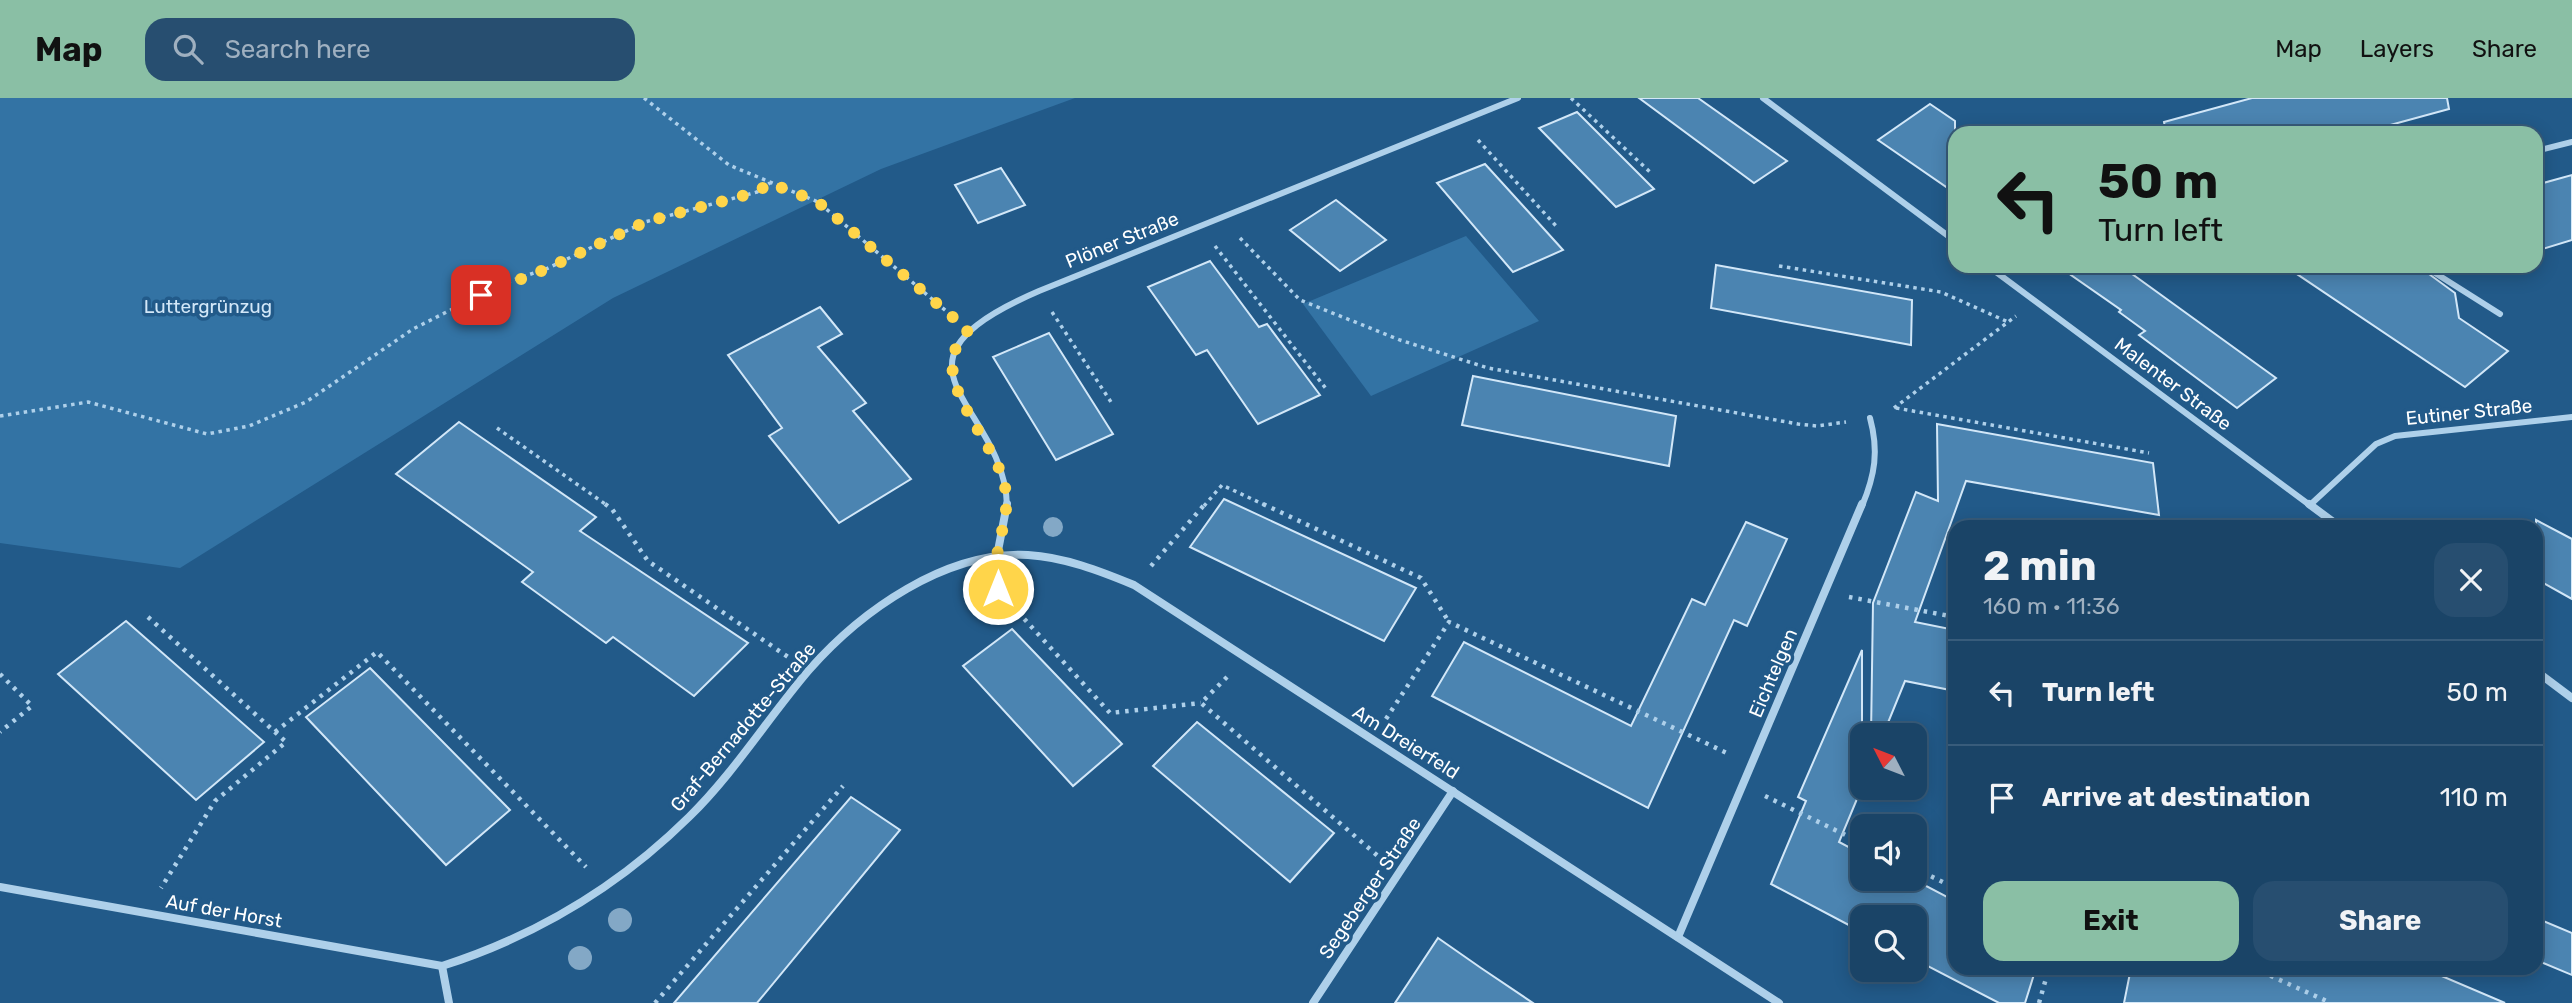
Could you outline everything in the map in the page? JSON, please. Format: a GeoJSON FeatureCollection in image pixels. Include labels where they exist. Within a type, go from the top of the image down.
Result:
{"type":"FeatureCollection","features":[{"type":"Feature","properties":{"kind":"street","name":"Plöner Straße"},"geometry":{"type":"LineString","coordinates":[[997,556],[1006,521],[1006,487],[995,458],[956,389],[953,367],[955,349],[968,330],[992,311],[1039,291],[1518,98]]}},
{"type":"Feature","properties":{"kind":"street"},"geometry":{"type":"LineString","coordinates":[[1763,98],[1948,236]]}},
{"type":"Feature","properties":{"kind":"street"},"geometry":{"type":"LineString","coordinates":[[2543,150],[2572,142]]}},
{"type":"Feature","properties":{"kind":"street","name":"Malenter Straße"},"geometry":{"type":"LineString","coordinates":[[1997,273],[2330,520]]}},
{"type":"Feature","properties":{"kind":"street"},"geometry":{"type":"LineString","coordinates":[[2435,273],[2500,314]]}},
{"type":"Feature","properties":{"kind":"street","name":"Eutiner Straße"},"geometry":{"type":"LineString","coordinates":[[2310,505],[2376,444],[2395,436],[2572,417]]}},
{"type":"Feature","properties":{"kind":"street","name":"Eichtelgen"},"geometry":{"type":"LineString","coordinates":[[1678,937],[1873,479],[1877,444],[1870,418]]}},
{"type":"Feature","properties":{"kind":"street","name":"Am Dreierfeld"},"geometry":{"type":"LineString","coordinates":[[997,556],[1049,558],[1095,569],[1134,585],[1779,1003]]}},
{"type":"Feature","properties":{"kind":"street","name":"Graf-Bernadotte-Straße"},"geometry":{"type":"LineString","coordinates":[[442,966],[487,954],[550,924],[608,888],[690,816],[811,669],[839,639],[875,610],[915,587],[997,556]]}},
{"type":"Feature","properties":{"kind":"street"},"geometry":{"type":"LineString","coordinates":[[2543,676],[2572,698]]}},
{"type":"Feature","properties":{"kind":"street","name":"Segeberger Straße"},"geometry":{"type":"LineString","coordinates":[[1313,1003],[1453,791]]}},
{"type":"Feature","properties":{"kind":"street","name":"Auf der Horst"},"geometry":{"type":"LineString","coordinates":[[0,887],[442,966]]}},
{"type":"Feature","properties":{"kind":"street"},"geometry":{"type":"LineString","coordinates":[[442,966],[449,1003]]}},
{"type":"Feature","properties":{"kind":"path"},"geometry":{"type":"LineString","coordinates":[[644,98],[729,165],[818,202],[968,330]]}},
{"type":"Feature","properties":{"kind":"path"},"geometry":{"type":"LineString","coordinates":[[1571,98],[1650,172]]}},
{"type":"Feature","properties":{"kind":"path"},"geometry":{"type":"LineString","coordinates":[[1460,121],[1557,227]]}},
{"type":"Feature","properties":{"kind":"path"},"geometry":{"type":"LineString","coordinates":[[0,416],[89,402],[208,434],[249,426],[306,402],[413,329],[504,283],[546,269],[645,222],[757,192],[770,183]]}},
{"type":"Feature","properties":{"kind":"path"},"geometry":{"type":"LineString","coordinates":[[1220,218],[1300,300],[1445,356],[1488,368],[1817,426],[1870,418],[1896,408],[2036,302]]}},
{"type":"Feature","properties":{"kind":"path"},"geometry":{"type":"LineString","coordinates":[[1200,226],[1327,390]]}},
{"type":"Feature","properties":{"kind":"path"},"geometry":{"type":"LineString","coordinates":[[1779,266],[1941,292],[2008,322]]}},
{"type":"Feature","properties":{"kind":"path"},"geometry":{"type":"LineString","coordinates":[[1039,291],[1111,402]]}},
{"type":"Feature","properties":{"kind":"path"},"geometry":{"type":"LineString","coordinates":[[1896,408],[2149,453]]}},
{"type":"Feature","properties":{"kind":"path"},"geometry":{"type":"LineString","coordinates":[[497,428],[612,509],[648,561],[788,657],[811,669]]}},
{"type":"Feature","properties":{"kind":"path"},"geometry":{"type":"LineString","coordinates":[[1134,585],[1222,485],[1421,578],[1449,622],[1751,764]]}},
{"type":"Feature","properties":{"kind":"path"},"geometry":{"type":"LineString","coordinates":[[997,556],[998,589],[1110,713],[1201,703],[1246,659]]}},
{"type":"Feature","properties":{"kind":"path"},"geometry":{"type":"LineString","coordinates":[[1824,592],[1948,616]]}},
{"type":"Feature","properties":{"kind":"path"},"geometry":{"type":"LineString","coordinates":[[146,913],[215,801],[286,742],[148,617]]}},
{"type":"Feature","properties":{"kind":"path"},"geometry":{"type":"LineString","coordinates":[[1373,740],[1449,622]]}},
{"type":"Feature","properties":{"kind":"path"},"geometry":{"type":"LineString","coordinates":[[275,732],[377,652],[608,888]]}},
{"type":"Feature","properties":{"kind":"path"},"geometry":{"type":"LineString","coordinates":[[0,674],[32,706],[0,732]]}},
{"type":"Feature","properties":{"kind":"path"},"geometry":{"type":"LineString","coordinates":[[1201,703],[1398,873]]}},
{"type":"Feature","properties":{"kind":"path"},"geometry":{"type":"LineString","coordinates":[[1742,785],[1850,837]]}},
{"type":"Feature","properties":{"kind":"path"},"geometry":{"type":"LineString","coordinates":[[655,1003],[843,786]]}},
{"type":"Feature","properties":{"kind":"path"},"geometry":{"type":"LineString","coordinates":[[1927,875],[1948,885]]}},
{"type":"Feature","properties":{"kind":"path"},"geometry":{"type":"LineString","coordinates":[[2039,1003],[2047,975]]}},
{"type":"Feature","properties":{"kind":"path"},"geometry":{"type":"LineString","coordinates":[[2268,975],[2331,1003]]}},
{"type":"Feature","properties":{"kind":"green space","name":"Luttergrünzug"},"geometry":{"type":"Polygon","coordinates":[[[0,98],[1075,98],[881,169],[613,298],[180,568],[0,543],[0,98]]]}},
{"type":"Feature","properties":{"kind":"green space"},"geometry":{"type":"Polygon","coordinates":[[[1466,236],[1539,321],[1371,396],[1303,304],[1466,236]]]}},
{"type":"Feature","properties":{"kind":"building"},"geometry":{"type":"Polygon","coordinates":[[[1639,98],[1698,98],[1787,161],[1754,183],[1639,98]]]}},
{"type":"Feature","properties":{"kind":"building"},"geometry":{"type":"Polygon","coordinates":[[[2252,98],[2447,98],[2449,109],[2387,126],[2165,126],[2164,122],[2252,98]]]}},
{"type":"Feature","properties":{"kind":"building"},"geometry":{"type":"Polygon","coordinates":[[[1930,104],[1955,121],[1955,126],[1948,126],[1948,188],[1878,140],[1930,104]]]}},
{"type":"Feature","properties":{"kind":"building"},"geometry":{"type":"Polygon","coordinates":[[[1577,112],[1654,189],[1616,207],[1539,128],[1577,112]]]}},
{"type":"Feature","properties":{"kind":"building"},"geometry":{"type":"Polygon","coordinates":[[[1485,164],[1563,250],[1513,272],[1437,183],[1485,164]]]}},
{"type":"Feature","properties":{"kind":"building"},"geometry":{"type":"Polygon","coordinates":[[[1001,168],[1025,205],[978,223],[955,185],[1001,168]]]}},
{"type":"Feature","properties":{"kind":"building"},"geometry":{"type":"Polygon","coordinates":[[[2572,175],[2572,240],[2543,249],[2543,183],[2572,175]]]}},
{"type":"Feature","properties":{"kind":"building"},"geometry":{"type":"Polygon","coordinates":[[[1336,200],[1386,240],[1340,271],[1290,230],[1336,200]]]}},
{"type":"Feature","properties":{"kind":"building"},"geometry":{"type":"Polygon","coordinates":[[[1210,261],[1259,327],[1267,324],[1320,395],[1258,424],[1207,350],[1196,355],[1148,287],[1210,261]]]}},
{"type":"Feature","properties":{"kind":"building"},"geometry":{"type":"Polygon","coordinates":[[[1716,265],[1912,300],[1911,345],[1711,308],[1716,265]]]}},
{"type":"Feature","properties":{"kind":"building"},"geometry":{"type":"Polygon","coordinates":[[[2068,273],[2131,273],[2276,378],[2237,408],[2139,335],[2145,331],[2119,312],[2121,310],[2068,273]]]}},
{"type":"Feature","properties":{"kind":"building"},"geometry":{"type":"Polygon","coordinates":[[[2295,273],[2428,273],[2455,293],[2459,318],[2508,351],[2465,387],[2295,273]]]}},
{"type":"Feature","properties":{"kind":"building"},"geometry":{"type":"Polygon","coordinates":[[[820,307],[842,334],[818,347],[866,403],[853,411],[911,479],[839,523],[769,436],[782,428],[728,355],[820,307]]]}},
{"type":"Feature","properties":{"kind":"building"},"geometry":{"type":"Polygon","coordinates":[[[1049,333],[1113,434],[1056,460],[993,357],[1049,333]]]}},
{"type":"Feature","properties":{"kind":"building"},"geometry":{"type":"Polygon","coordinates":[[[1473,376],[1676,416],[1669,466],[1462,425],[1473,376]]]}},
{"type":"Feature","properties":{"kind":"building"},"geometry":{"type":"Polygon","coordinates":[[[459,422],[596,517],[580,531],[748,643],[694,696],[613,637],[606,643],[522,582],[533,572],[396,474],[459,422]]]}},
{"type":"Feature","properties":{"kind":"building"},"geometry":{"type":"Polygon","coordinates":[[[1937,424],[2153,463],[2159,515],[1966,481],[1952,520],[1948,520],[1948,531],[1915,622],[1948,629],[1948,690],[1905,681],[1888,723],[1871,723],[1873,603],[1916,492],[1938,501],[1937,424]]]}},
{"type":"Feature","properties":{"kind":"building"},"geometry":{"type":"Polygon","coordinates":[[[1224,499],[1416,588],[1384,641],[1190,547],[1224,499]]]}},
{"type":"Feature","properties":{"kind":"building"},"geometry":{"type":"Polygon","coordinates":[[[1746,522],[1787,539],[1747,626],[1734,620],[1648,808],[1432,696],[1464,642],[1631,726],[1692,599],[1705,605],[1746,522]]]}},
{"type":"Feature","properties":{"kind":"building"},"geometry":{"type":"Polygon","coordinates":[[[2543,524],[2572,539],[2572,599],[2543,583],[2543,524]]]}},
{"type":"Feature","properties":{"kind":"building"},"geometry":{"type":"Polygon","coordinates":[[[126,621],[264,742],[196,800],[58,674],[126,621]]]}},
{"type":"Feature","properties":{"kind":"building"},"geometry":{"type":"Polygon","coordinates":[[[1012,629],[1122,744],[1073,786],[963,666],[1012,629]]]}},
{"type":"Feature","properties":{"kind":"building"},"geometry":{"type":"Polygon","coordinates":[[[1862,650],[1862,723],[1850,723],[1850,800],[1857,800],[1839,842],[1850,848],[1850,891],[1927,891],[1927,886],[1948,897],[1948,975],[2034,975],[2025,1003],[1999,1003],[1927,966],[1927,905],[1850,905],[1850,926],[1771,884],[1806,801],[1798,797],[1862,650]]]}},
{"type":"Feature","properties":{"kind":"building"},"geometry":{"type":"Polygon","coordinates":[[[370,668],[510,810],[446,865],[306,717],[370,668]]]}},
{"type":"Feature","properties":{"kind":"building"},"geometry":{"type":"Polygon","coordinates":[[[1197,722],[1334,833],[1290,882],[1153,766],[1197,722]]]}},
{"type":"Feature","properties":{"kind":"building"},"geometry":{"type":"Polygon","coordinates":[[[851,797],[900,830],[757,1003],[674,1003],[851,797]]]}},
{"type":"Feature","properties":{"kind":"building"},"geometry":{"type":"Polygon","coordinates":[[[2543,921],[2572,933],[2572,975],[2543,963],[2543,921]]]}},
{"type":"Feature","properties":{"kind":"building"},"geometry":{"type":"Polygon","coordinates":[[[1438,938],[1481,968],[1533,1003],[1395,1003],[1438,938]]]}},
{"type":"Feature","properties":{"kind":"building"},"geometry":{"type":"Polygon","coordinates":[[[2130,975],[2439,975],[2505,1003],[2124,1003],[2130,975]]]}},
{"type":"Feature","properties":{"kind":"route"},"geometry":{"type":"LineString","coordinates":[[481,295],[504,283],[546,269],[645,222],[757,192],[770,183],[818,202],[968,330],[955,349],[953,367],[956,389],[995,458],[1006,487],[1006,521],[997,556],[998,589]]}}]}
